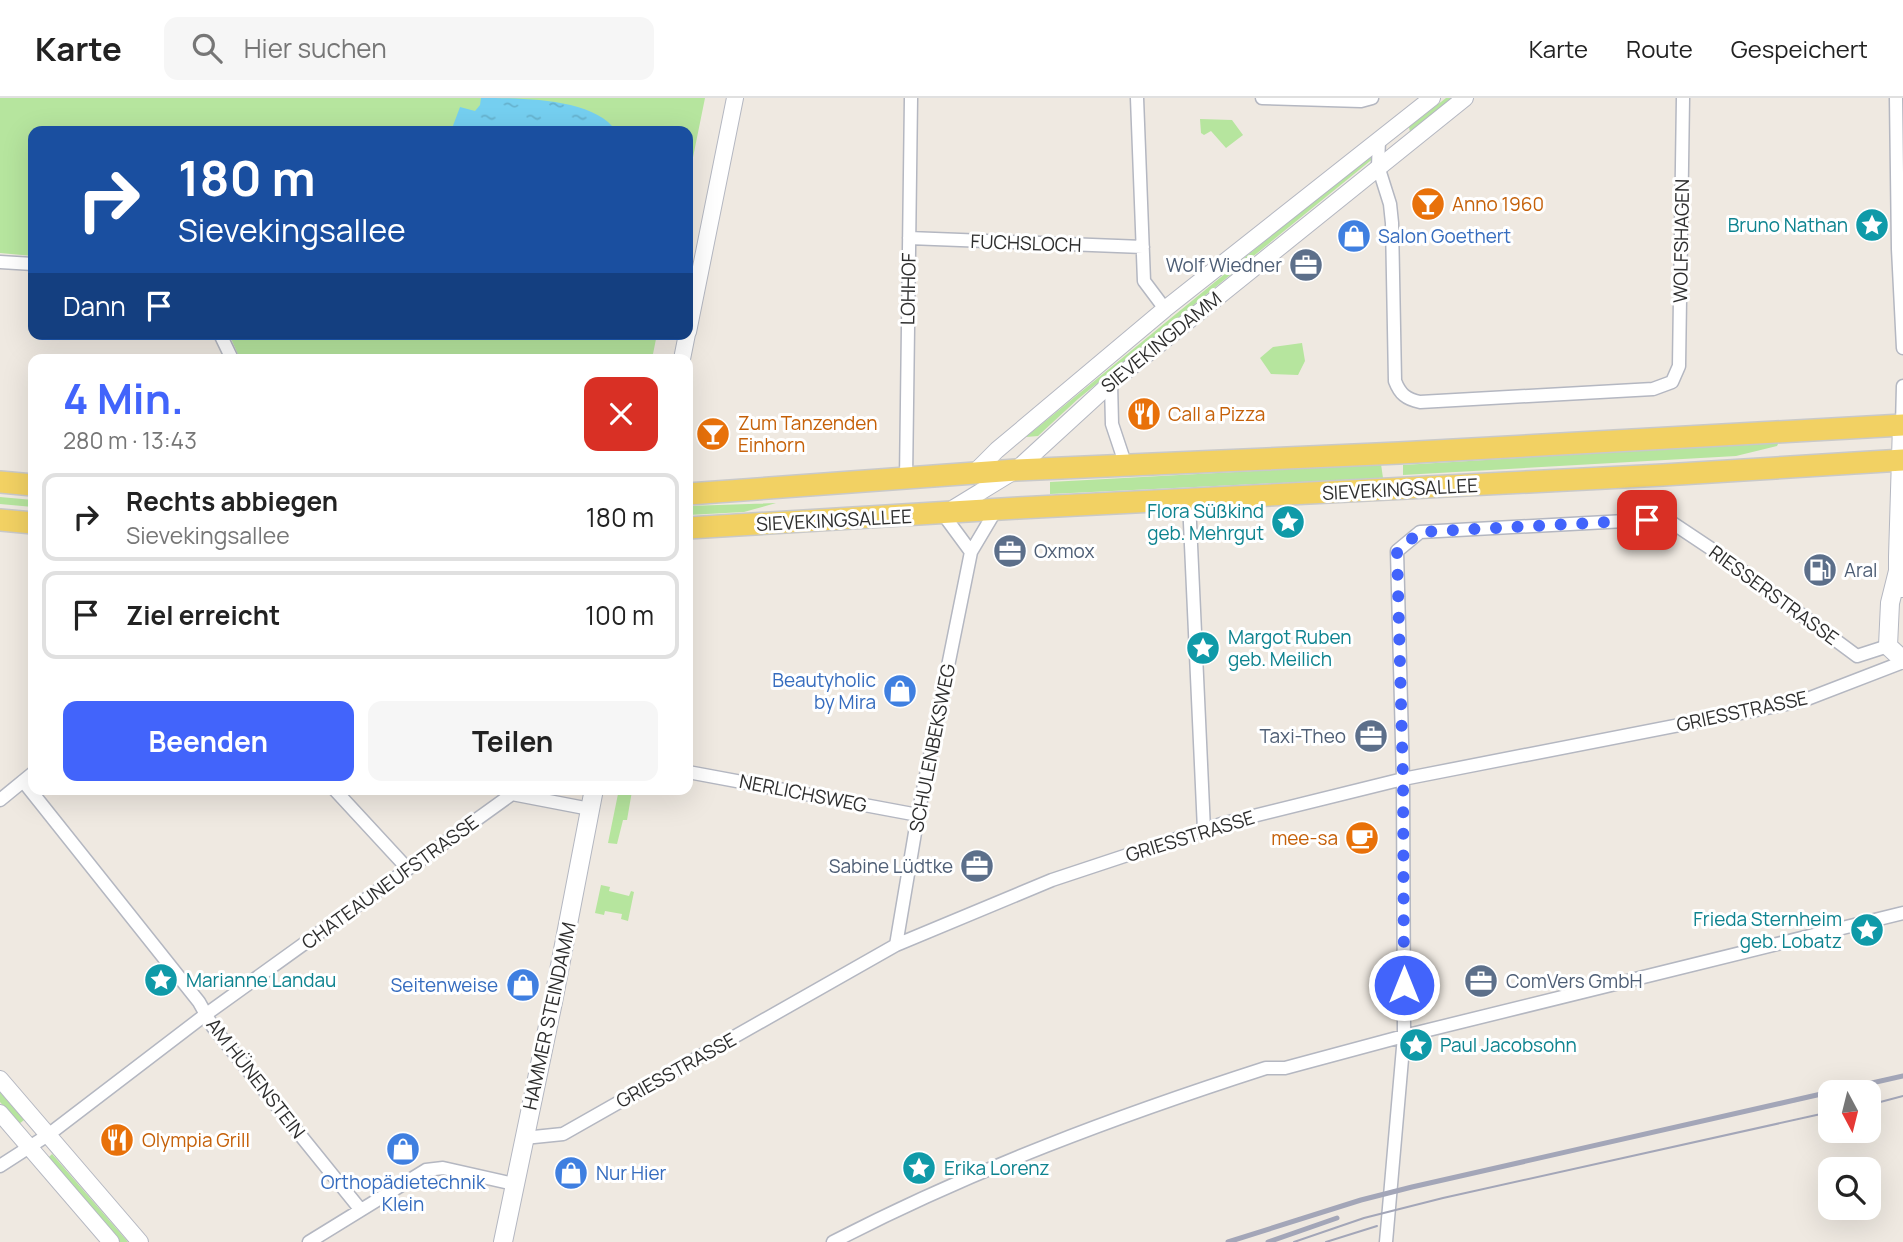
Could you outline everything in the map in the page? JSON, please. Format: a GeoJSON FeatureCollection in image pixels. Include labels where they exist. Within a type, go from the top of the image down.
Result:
{"type":"FeatureCollection","features":[{"type":"Feature","properties":{"kind":"main road","name":"SIEVEKINGSALLEE"},"geometry":{"type":"LineString","coordinates":[[693,494],[1016,470],[1903,425]]}},
{"type":"Feature","properties":{"kind":"main road"},"geometry":{"type":"LineString","coordinates":[[1903,425],[1901,579],[1890,603],[1888,646],[1903,661]]}},
{"type":"Feature","properties":{"kind":"main road","name":"SIEVEKINGSALLEE"},"geometry":{"type":"LineString","coordinates":[[693,528],[1901,460]]}},
{"type":"Feature","properties":{"kind":"main road"},"geometry":{"type":"LineString","coordinates":[[0,482],[28,485]]}},
{"type":"Feature","properties":{"kind":"main road"},"geometry":{"type":"LineString","coordinates":[[0,520],[28,523]]}},
{"type":"Feature","properties":{"kind":"main road","name":"HAMMER STEINDAMM"},"geometry":{"type":"LineString","coordinates":[[503,1242],[593,795]]}},
{"type":"Feature","properties":{"kind":"street"},"geometry":{"type":"LineString","coordinates":[[693,304],[735,98]]}},
{"type":"Feature","properties":{"kind":"street","name":"LOHHOF"},"geometry":{"type":"LineString","coordinates":[[906,480],[911,98]]}},
{"type":"Feature","properties":{"kind":"street"},"geometry":{"type":"LineString","coordinates":[[1137,98],[1144,281],[1165,309]]}},
{"type":"Feature","properties":{"kind":"street"},"geometry":{"type":"LineString","coordinates":[[1262,98],[1361,101],[1372,98]]}},
{"type":"Feature","properties":{"kind":"street","name":"SIEVEKINGDAMM"},"geometry":{"type":"LineString","coordinates":[[973,474],[997,450],[1165,309],[1432,98]]}},
{"type":"Feature","properties":{"kind":"street","name":"SIEVEKINGDAMM"},"geometry":{"type":"LineString","coordinates":[[943,514],[1016,470],[1111,383],[1465,98]]}},
{"type":"Feature","properties":{"kind":"street","name":"WOLFSHAGEN"},"geometry":{"type":"LineString","coordinates":[[1378,166],[1390,204],[1392,223],[1395,381],[1399,391],[1409,400],[1420,402],[1653,390],[1672,382],[1679,366],[1683,98]]}},
{"type":"Feature","properties":{"kind":"street"},"geometry":{"type":"LineString","coordinates":[[1896,98],[1898,248],[1903,348]]}},
{"type":"Feature","properties":{"kind":"street"},"geometry":{"type":"LineString","coordinates":[[1378,166],[1379,140]]}},
{"type":"Feature","properties":{"kind":"street","name":"FUCHSLOCH"},"geometry":{"type":"LineString","coordinates":[[909,238],[1143,247]]}},
{"type":"Feature","properties":{"kind":"street"},"geometry":{"type":"LineString","coordinates":[[0,262],[28,264]]}},
{"type":"Feature","properties":{"kind":"street"},"geometry":{"type":"LineString","coordinates":[[1111,383],[1112,424],[1126,466]]}},
{"type":"Feature","properties":{"kind":"street"},"geometry":{"type":"LineString","coordinates":[[1903,386],[1903,425]]}},
{"type":"Feature","properties":{"kind":"street"},"geometry":{"type":"LineString","coordinates":[[1189,500],[1205,830]]}},
{"type":"Feature","properties":{"kind":"street","name":"SCHULENBEKSWEG"},"geometry":{"type":"LineString","coordinates":[[896,945],[918,815],[971,552],[996,509]]}},
{"type":"Feature","properties":{"kind":"street"},"geometry":{"type":"LineString","coordinates":[[943,514],[971,552]]}},
{"type":"Feature","properties":{"kind":"street","name":"RIESSERSTRASSE"},"geometry":{"type":"LineString","coordinates":[[1403,779],[1397,551],[1420,532],[1662,519],[1725,558],[1857,656],[1888,646]]}},
{"type":"Feature","properties":{"kind":"street"},"geometry":{"type":"LineString","coordinates":[[1857,656],[1858,680]]}},
{"type":"Feature","properties":{"kind":"street","name":"GRIESSTRASSE"},"geometry":{"type":"LineString","coordinates":[[524,1138],[563,1134],[896,945],[1052,880],[1205,830],[1403,779],[1802,701],[1903,661]]}},
{"type":"Feature","properties":{"kind":"street","name":"NERLICHSWEG"},"geometry":{"type":"LineString","coordinates":[[693,773],[918,815]]}},
{"type":"Feature","properties":{"kind":"street"},"geometry":{"type":"LineString","coordinates":[[0,800],[28,777]]}},
{"type":"Feature","properties":{"kind":"street"},"geometry":{"type":"LineString","coordinates":[[1386,1242],[1404,1036],[1403,779]]}},
{"type":"Feature","properties":{"kind":"street","name":"AM HÜNENSTEIN"},"geometry":{"type":"LineString","coordinates":[[42,795],[200,1002],[212,1027],[360,1209]]}},
{"type":"Feature","properties":{"kind":"street"},"geometry":{"type":"LineString","coordinates":[[340,795],[407,868]]}},
{"type":"Feature","properties":{"kind":"street","name":"CHATEAUNEUFSTRASSE"},"geometry":{"type":"LineString","coordinates":[[0,1166],[48,1135],[205,1015],[511,795]]}},
{"type":"Feature","properties":{"kind":"street","name":"CHATEAUNEUFSTRASSE"},"geometry":{"type":"LineString","coordinates":[[517,795],[590,809]]}},
{"type":"Feature","properties":{"kind":"street"},"geometry":{"type":"LineString","coordinates":[[833,1242],[1006,1161],[1150,1106],[1266,1068],[1285,1068],[1903,913]]}},
{"type":"Feature","properties":{"kind":"street"},"geometry":{"type":"LineString","coordinates":[[0,1079],[140,1242]]}},
{"type":"Feature","properties":{"kind":"street"},"geometry":{"type":"LineString","coordinates":[[0,1113],[111,1242]]}},
{"type":"Feature","properties":{"kind":"street"},"geometry":{"type":"LineString","coordinates":[[309,1242],[420,1173],[433,1168],[514,1184]]}},
{"type":"Feature","properties":{"kind":"green space"},"geometry":{"type":"Polygon","coordinates":[[[0,98],[705,98],[693,157],[693,126],[28,126],[28,256],[0,253],[0,98]]]}},
{"type":"Feature","properties":{"kind":"green space"},"geometry":{"type":"Polygon","coordinates":[[[1446,98],[1454,98],[1410,132],[1409,127],[1446,98]]]}},
{"type":"Feature","properties":{"kind":"green space"},"geometry":{"type":"Polygon","coordinates":[[[1200,119],[1232,120],[1243,135],[1226,148],[1211,131],[1204,135],[1201,133],[1200,119]]]}},
{"type":"Feature","properties":{"kind":"green space"},"geometry":{"type":"Polygon","coordinates":[[[1371,154],[1375,157],[1078,399],[1038,436],[1026,437],[1371,154]]]}},
{"type":"Feature","properties":{"kind":"green space"},"geometry":{"type":"Polygon","coordinates":[[[232,340],[656,340],[653,354],[238,354],[232,340]]]}},
{"type":"Feature","properties":{"kind":"green space"},"geometry":{"type":"Polygon","coordinates":[[[1302,343],[1305,361],[1298,375],[1271,374],[1260,358],[1273,347],[1302,343]]]}},
{"type":"Feature","properties":{"kind":"green space"},"geometry":{"type":"Polygon","coordinates":[[[1779,442],[1777,446],[1736,456],[1403,475],[1403,465],[1779,442]]]}},
{"type":"Feature","properties":{"kind":"green space"},"geometry":{"type":"Polygon","coordinates":[[[1381,464],[1383,478],[1050,494],[1050,482],[1381,464]]]}},
{"type":"Feature","properties":{"kind":"green space"},"geometry":{"type":"Polygon","coordinates":[[[0,497],[28,500],[28,507],[0,504],[0,497]]]}},
{"type":"Feature","properties":{"kind":"green space"},"geometry":{"type":"Polygon","coordinates":[[[776,503],[744,512],[693,515],[693,506],[776,503]]]}},
{"type":"Feature","properties":{"kind":"green space"},"geometry":{"type":"Polygon","coordinates":[[[618,795],[631,795],[627,820],[623,820],[617,844],[608,843],[618,795]]]}},
{"type":"Feature","properties":{"kind":"green space"},"geometry":{"type":"Polygon","coordinates":[[[601,885],[610,887],[609,891],[629,896],[631,891],[634,892],[628,921],[621,919],[622,914],[605,911],[604,915],[595,913],[601,885]]]}},
{"type":"Feature","properties":{"kind":"green space"},"geometry":{"type":"Polygon","coordinates":[[[0,1092],[24,1120],[19,1124],[0,1102],[0,1092]]]}},
{"type":"Feature","properties":{"kind":"green space"},"geometry":{"type":"Polygon","coordinates":[[[52,1154],[128,1242],[120,1242],[48,1158],[52,1154]]]}},
{"type":"Feature","properties":{"kind":"water"},"geometry":{"type":"Polygon","coordinates":[[[481,98],[555,102],[592,112],[611,126],[453,126],[460,107],[475,111],[481,98]]]}},
{"type":"Feature","properties":{"kind":"tram line"},"geometry":{"type":"LineString","coordinates":[[1881,1102],[1903,1096]]}},
{"type":"Feature","properties":{"kind":"tram line"},"geometry":{"type":"LineString","coordinates":[[1294,1242],[1364,1218],[1443,1198],[1818,1115]]}},
{"type":"Feature","properties":{"kind":"tram line"},"geometry":{"type":"LineString","coordinates":[[1326,1242],[1377,1226]]}},
{"type":"Feature","properties":{"kind":"railway"},"geometry":{"type":"LineString","coordinates":[[1881,1081],[1903,1076]]}},
{"type":"Feature","properties":{"kind":"railway"},"geometry":{"type":"LineString","coordinates":[[1228,1242],[1361,1200],[1412,1187],[1818,1095]]}},
{"type":"Feature","properties":{"kind":"railway"},"geometry":{"type":"LineString","coordinates":[[1268,1242],[1337,1218]]}},
{"type":"Feature","properties":{"kind":"place","name":"Anno 1960"},"geometry":{"type":"Point","coordinates":[1428,204]}},
{"type":"Feature","properties":{"kind":"place","name":"Bruno Nathan"},"geometry":{"type":"Point","coordinates":[1872,225]}},
{"type":"Feature","properties":{"kind":"place","name":"Salon Goethert"},"geometry":{"type":"Point","coordinates":[1354,236]}},
{"type":"Feature","properties":{"kind":"place","name":"Wolf Wiedner"},"geometry":{"type":"Point","coordinates":[1306,265]}},
{"type":"Feature","properties":{"kind":"place","name":"Call a Pizza"},"geometry":{"type":"Point","coordinates":[1144,414]}},
{"type":"Feature","properties":{"kind":"place","name":"Zum Tanzenden Einhorn"},"geometry":{"type":"Point","coordinates":[713,434]}},
{"type":"Feature","properties":{"kind":"place","name":"Flora Süßkind geb. Mehrgut"},"geometry":{"type":"Point","coordinates":[1288,522]}},
{"type":"Feature","properties":{"kind":"place","name":"Oxmox"},"geometry":{"type":"Point","coordinates":[1010,551]}},
{"type":"Feature","properties":{"kind":"place","name":"Aral"},"geometry":{"type":"Point","coordinates":[1820,570]}},
{"type":"Feature","properties":{"kind":"place","name":"Margot Ruben geb. Meilich"},"geometry":{"type":"Point","coordinates":[1203,648]}},
{"type":"Feature","properties":{"kind":"place","name":"Beautyholic by Mira"},"geometry":{"type":"Point","coordinates":[900,691]}},
{"type":"Feature","properties":{"kind":"place","name":"Taxi-Theo"},"geometry":{"type":"Point","coordinates":[1371,736]}},
{"type":"Feature","properties":{"kind":"place","name":"mee-sa"},"geometry":{"type":"Point","coordinates":[1362,838]}},
{"type":"Feature","properties":{"kind":"place","name":"Sabine Lüdtke"},"geometry":{"type":"Point","coordinates":[977,866]}},
{"type":"Feature","properties":{"kind":"place","name":"Frieda Sternheim geb. Lobatz"},"geometry":{"type":"Point","coordinates":[1867,930]}},
{"type":"Feature","properties":{"kind":"place","name":"Marianne Landau"},"geometry":{"type":"Point","coordinates":[161,980]}},
{"type":"Feature","properties":{"kind":"place","name":"ComVers GmbH"},"geometry":{"type":"Point","coordinates":[1481,981]}},
{"type":"Feature","properties":{"kind":"place","name":"Seitenweise"},"geometry":{"type":"Point","coordinates":[523,985]}},
{"type":"Feature","properties":{"kind":"place","name":"Paul Jacobsohn"},"geometry":{"type":"Point","coordinates":[1416,1045]}},
{"type":"Feature","properties":{"kind":"place","name":"Olympia Grill"},"geometry":{"type":"Point","coordinates":[117,1140]}},
{"type":"Feature","properties":{"kind":"place","name":"Orthopädietechnik Klein"},"geometry":{"type":"Point","coordinates":[403,1149]}},
{"type":"Feature","properties":{"kind":"place","name":"Erika Lorenz"},"geometry":{"type":"Point","coordinates":[919,1168]}},
{"type":"Feature","properties":{"kind":"place","name":"Nur Hier"},"geometry":{"type":"Point","coordinates":[571,1173]}},
{"type":"Feature","properties":{"kind":"route"},"geometry":{"type":"LineString","coordinates":[[1404,985],[1403,779],[1397,551],[1420,532],[1647,520]]}}]}
